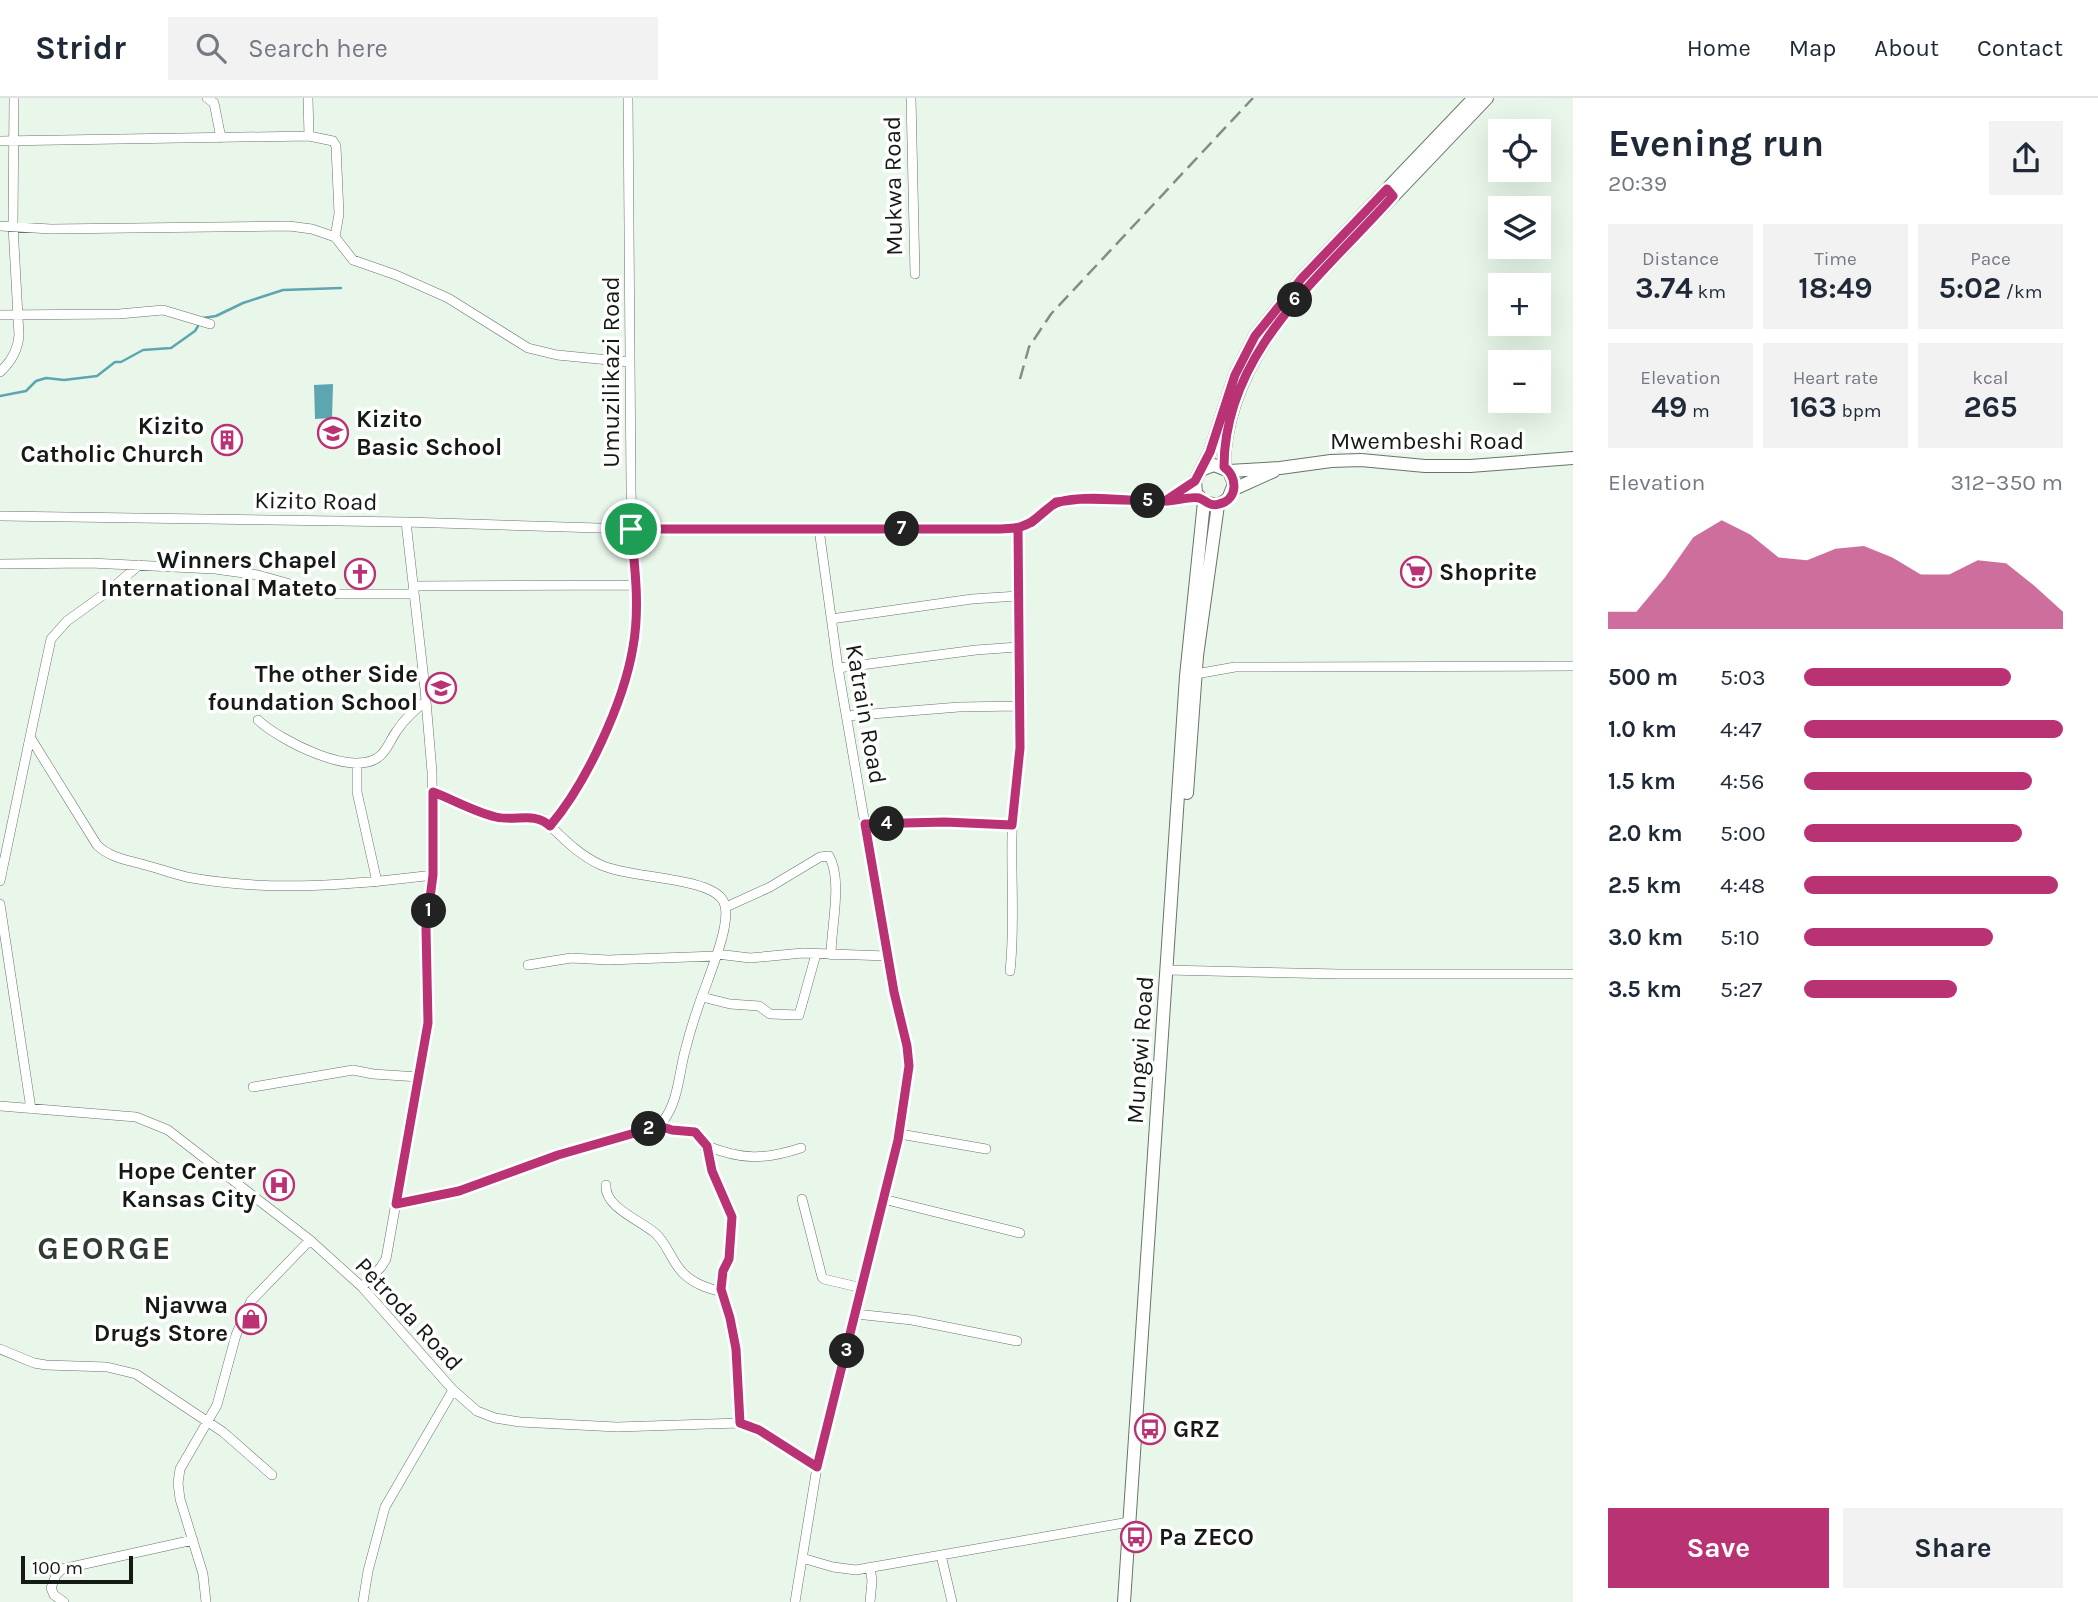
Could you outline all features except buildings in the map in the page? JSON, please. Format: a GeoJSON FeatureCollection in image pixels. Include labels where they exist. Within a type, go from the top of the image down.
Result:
{"type":"FeatureCollection","features":[{"type":"Feature","properties":{"kind":"main road"},"geometry":{"type":"LineString","coordinates":[[1474,98],[1390,193],[1298,296],[1257,351],[1244,378],[1224,447],[1226,469],[1234,480],[1234,489],[1228,499],[1218,505],[1202,500],[1195,487],[1198,476],[1213,443],[1235,375],[1255,336],[1302,278],[1390,193],[1487,98]]}},
{"type":"Feature","properties":{"kind":"main road","name":"Mwembeshi Road"},"geometry":{"type":"LineString","coordinates":[[1280,468],[1331,460],[1470,466],[1573,458]]}},
{"type":"Feature","properties":{"kind":"main road"},"geometry":{"type":"LineString","coordinates":[[1198,476],[1209,465],[1226,469],[1280,468]]}},
{"type":"Feature","properties":{"kind":"main road"},"geometry":{"type":"LineString","coordinates":[[1234,489],[1280,468]]}},
{"type":"Feature","properties":{"kind":"main road","name":"Mungwi Road"},"geometry":{"type":"LineString","coordinates":[[1126,1602],[1153,1269],[1186,676],[1202,500]]}},
{"type":"Feature","properties":{"kind":"main road","name":"Mungwi Road"},"geometry":{"type":"LineString","coordinates":[[1126,1602],[1129,1522],[1171,971],[1196,674],[1218,505]]}},
{"type":"Feature","properties":{"kind":"street"},"geometry":{"type":"LineString","coordinates":[[0,372],[10,363],[18,344],[13,226],[15,98]]}},
{"type":"Feature","properties":{"kind":"street"},"geometry":{"type":"LineString","coordinates":[[208,98],[214,103],[221,138]]}},
{"type":"Feature","properties":{"kind":"street"},"geometry":{"type":"LineString","coordinates":[[309,98],[309,136]]}},
{"type":"Feature","properties":{"kind":"street","name":"Umuzilikazi Road"},"geometry":{"type":"LineString","coordinates":[[550,826],[575,793],[601,741],[628,670],[634,646],[628,98]]}},
{"type":"Feature","properties":{"kind":"street","name":"Mukwa Road"},"geometry":{"type":"LineString","coordinates":[[911,98],[915,274]]}},
{"type":"Feature","properties":{"kind":"street"},"geometry":{"type":"LineString","coordinates":[[0,141],[309,136],[333,141],[336,146],[339,214],[335,237]]}},
{"type":"Feature","properties":{"kind":"street"},"geometry":{"type":"LineString","coordinates":[[0,226],[51,229],[289,226],[312,229],[335,237],[353,260],[448,298],[528,348],[557,355],[630,362]]}},
{"type":"Feature","properties":{"kind":"street"},"geometry":{"type":"LineString","coordinates":[[0,315],[119,314],[163,310],[210,324]]}},
{"type":"Feature","properties":{"kind":"street"},"geometry":{"type":"LineString","coordinates":[[1165,501],[1198,476]]}},
{"type":"Feature","properties":{"kind":"street"},"geometry":{"type":"LineString","coordinates":[[1010,971],[1012,825],[1020,748],[1018,528],[1032,522],[1056,502],[1066,500],[1202,500]]}},
{"type":"Feature","properties":{"kind":"street","name":"Kizito Road"},"geometry":{"type":"LineString","coordinates":[[0,516],[406,522],[631,529],[1018,528]]}},
{"type":"Feature","properties":{"kind":"street"},"geometry":{"type":"LineString","coordinates":[[362,1287],[386,1259],[428,1023],[426,929],[433,875],[433,792],[406,522]]}},
{"type":"Feature","properties":{"kind":"street","name":"Katrain Road"},"geometry":{"type":"LineString","coordinates":[[795,1602],[817,1467],[900,1134],[909,1056],[887,956],[838,668],[819,530]]}},
{"type":"Feature","properties":{"kind":"street"},"geometry":{"type":"LineString","coordinates":[[0,564],[139,565],[236,572],[339,594],[635,585]]}},
{"type":"Feature","properties":{"kind":"street"},"geometry":{"type":"LineString","coordinates":[[0,881],[51,639],[66,621],[139,565]]}},
{"type":"Feature","properties":{"kind":"street"},"geometry":{"type":"LineString","coordinates":[[831,619],[972,599],[1019,596]]}},
{"type":"Feature","properties":{"kind":"street"},"geometry":{"type":"LineString","coordinates":[[838,668],[1018,647]]}},
{"type":"Feature","properties":{"kind":"street"},"geometry":{"type":"LineString","coordinates":[[1196,674],[1235,667],[1573,666]]}},
{"type":"Feature","properties":{"kind":"street"},"geometry":{"type":"LineString","coordinates":[[258,720],[278,736],[304,748],[357,763],[381,756],[401,724],[426,701]]}},
{"type":"Feature","properties":{"kind":"street"},"geometry":{"type":"LineString","coordinates":[[847,716],[959,707],[1019,706]]}},
{"type":"Feature","properties":{"kind":"street"},"geometry":{"type":"LineString","coordinates":[[30,737],[97,845],[112,856],[190,877],[269,887],[377,882],[433,875]]}},
{"type":"Feature","properties":{"kind":"street"},"geometry":{"type":"LineString","coordinates":[[357,763],[358,792],[377,882]]}},
{"type":"Feature","properties":{"kind":"street"},"geometry":{"type":"LineString","coordinates":[[433,792],[492,816],[537,817],[573,849],[601,866],[615,871],[680,881],[720,896],[727,913],[717,955],[702,997],[670,1110],[659,1126]]}},
{"type":"Feature","properties":{"kind":"street"},"geometry":{"type":"LineString","coordinates":[[865,824],[945,822],[1012,825]]}},
{"type":"Feature","properties":{"kind":"street"},"geometry":{"type":"LineString","coordinates":[[726,907],[770,887],[820,857],[829,856],[835,899],[831,955]]}},
{"type":"Feature","properties":{"kind":"street"},"geometry":{"type":"LineString","coordinates":[[0,904],[31,1109]]}},
{"type":"Feature","properties":{"kind":"street"},"geometry":{"type":"LineString","coordinates":[[528,965],[571,958],[608,960],[717,955],[750,958],[803,953],[887,956]]}},
{"type":"Feature","properties":{"kind":"street"},"geometry":{"type":"LineString","coordinates":[[702,997],[759,1006],[770,1014],[799,1015],[816,954]]}},
{"type":"Feature","properties":{"kind":"street"},"geometry":{"type":"LineString","coordinates":[[1171,971],[1573,974]]}},
{"type":"Feature","properties":{"kind":"street"},"geometry":{"type":"LineString","coordinates":[[253,1087],[353,1070],[419,1077]]}},
{"type":"Feature","properties":{"kind":"street","name":"Petroda Road"},"geometry":{"type":"LineString","coordinates":[[0,1106],[127,1116],[158,1125],[310,1240],[362,1287],[453,1390],[477,1411],[495,1418],[520,1422],[617,1427],[740,1423],[759,1430],[817,1467]]}},
{"type":"Feature","properties":{"kind":"street"},"geometry":{"type":"LineString","coordinates":[[396,1204],[459,1191],[558,1155],[659,1126],[695,1132],[707,1146],[732,1156],[767,1157],[801,1148]]}},
{"type":"Feature","properties":{"kind":"street"},"geometry":{"type":"LineString","coordinates":[[900,1134],[986,1149]]}},
{"type":"Feature","properties":{"kind":"street"},"geometry":{"type":"LineString","coordinates":[[707,1146],[712,1171],[732,1217],[729,1259],[721,1277],[722,1293],[736,1349],[740,1423]]}},
{"type":"Feature","properties":{"kind":"street"},"geometry":{"type":"LineString","coordinates":[[606,1185],[611,1201],[658,1236],[682,1272],[699,1286],[722,1293]]}},
{"type":"Feature","properties":{"kind":"street"},"geometry":{"type":"LineString","coordinates":[[802,1199],[822,1277],[862,1288]]}},
{"type":"Feature","properties":{"kind":"street"},"geometry":{"type":"LineString","coordinates":[[883,1199],[1020,1233]]}},
{"type":"Feature","properties":{"kind":"street"},"geometry":{"type":"LineString","coordinates":[[206,1602],[203,1574],[180,1499],[180,1469],[208,1423],[225,1380],[236,1335],[251,1301],[310,1240]]}},
{"type":"Feature","properties":{"kind":"street"},"geometry":{"type":"LineString","coordinates":[[856,1314],[912,1320],[1017,1341]]}},
{"type":"Feature","properties":{"kind":"street"},"geometry":{"type":"LineString","coordinates":[[0,1349],[34,1363],[107,1367],[136,1374],[223,1432],[272,1475]]}},
{"type":"Feature","properties":{"kind":"street"},"geometry":{"type":"LineString","coordinates":[[363,1602],[368,1571],[385,1507],[453,1390]]}},
{"type":"Feature","properties":{"kind":"street"},"geometry":{"type":"LineString","coordinates":[[802,1558],[846,1569],[870,1567],[1129,1522]]}},
{"type":"Feature","properties":{"kind":"street"},"geometry":{"type":"LineString","coordinates":[[64,1602],[54,1595],[51,1588],[55,1575],[62,1569],[194,1540]]}},
{"type":"Feature","properties":{"kind":"street"},"geometry":{"type":"LineString","coordinates":[[941,1555],[952,1602]]}},
{"type":"Feature","properties":{"kind":"street"},"geometry":{"type":"LineString","coordinates":[[870,1567],[870,1602]]}},
{"type":"Feature","properties":{"kind":"water"},"geometry":{"type":"Polygon","coordinates":[[[333,384],[332,418],[315,419],[314,385],[333,384]]]}},
{"type":"Feature","properties":{"kind":"waterway"},"geometry":{"type":"LineString","coordinates":[[203,318],[216,316],[243,303],[283,290],[341,288]]}},
{"type":"Feature","properties":{"kind":"waterway"},"geometry":{"type":"LineString","coordinates":[[0,396],[26,391],[36,381],[46,378],[64,380],[97,376],[115,362],[121,362],[143,350],[171,348],[198,326]]}},
{"type":"Feature","properties":{"kind":"railway"},"geometry":{"type":"LineString","coordinates":[[1020,379],[1029,347],[1051,314],[1253,98]]}},
{"type":"Feature","properties":{"kind":"place","name":"Kizito Basic School"},"geometry":{"type":"Point","coordinates":[333,433]}},
{"type":"Feature","properties":{"kind":"place","name":"Kizito Catholic Church"},"geometry":{"type":"Point","coordinates":[227,440]}},
{"type":"Feature","properties":{"kind":"place","name":"Shoprite"},"geometry":{"type":"Point","coordinates":[1416,572]}},
{"type":"Feature","properties":{"kind":"place","name":"Winners Chapel International Mateto"},"geometry":{"type":"Point","coordinates":[360,574]}},
{"type":"Feature","properties":{"kind":"place","name":"The other Side foundation School"},"geometry":{"type":"Point","coordinates":[441,688]}},
{"type":"Feature","properties":{"kind":"place","name":"Hope Center Kansas City"},"geometry":{"type":"Point","coordinates":[279,1185]}},
{"type":"Feature","properties":{"kind":"place","name":"Njavwa Drugs Store"},"geometry":{"type":"Point","coordinates":[251,1319]}},
{"type":"Feature","properties":{"kind":"place","name":"GRZ"},"geometry":{"type":"Point","coordinates":[1150,1429]}},
{"type":"Feature","properties":{"kind":"place","name":"Pa ZECO"},"geometry":{"type":"Point","coordinates":[1136,1537]}},
{"type":"Feature","properties":{"kind":"district","name":"GEORGE"},"geometry":{"type":"Point","coordinates":[105,1248]}},
{"type":"Feature","properties":{"kind":"route"},"geometry":{"type":"LineString","coordinates":[[631,529],[636,608],[634,646],[628,670],[601,741],[575,793],[562,812],[550,826],[537,817],[498,818],[433,792],[433,875],[426,929],[428,1023],[396,1204],[423,1200],[487,1183],[558,1155],[659,1126],[695,1132],[707,1146],[712,1171],[732,1217],[729,1259],[721,1277],[721,1289],[736,1349],[740,1423],[759,1430],[817,1467],[898,1140],[909,1066],[865,824],[945,822],[1012,825],[1020,748],[1018,528],[1032,522],[1056,502],[1081,499],[1165,501],[1195,481],[1210,452],[1235,375],[1255,336],[1302,278],[1387,189],[1393,196],[1304,290],[1257,351],[1238,396],[1224,447],[1224,467],[1232,475],[1234,489],[1232,495],[1223,503],[1208,504],[1199,498],[1165,501],[1081,499],[1066,500],[1056,502],[1051,505],[1032,522],[1024,526],[1018,528],[1001,529],[631,529]]}}]}
